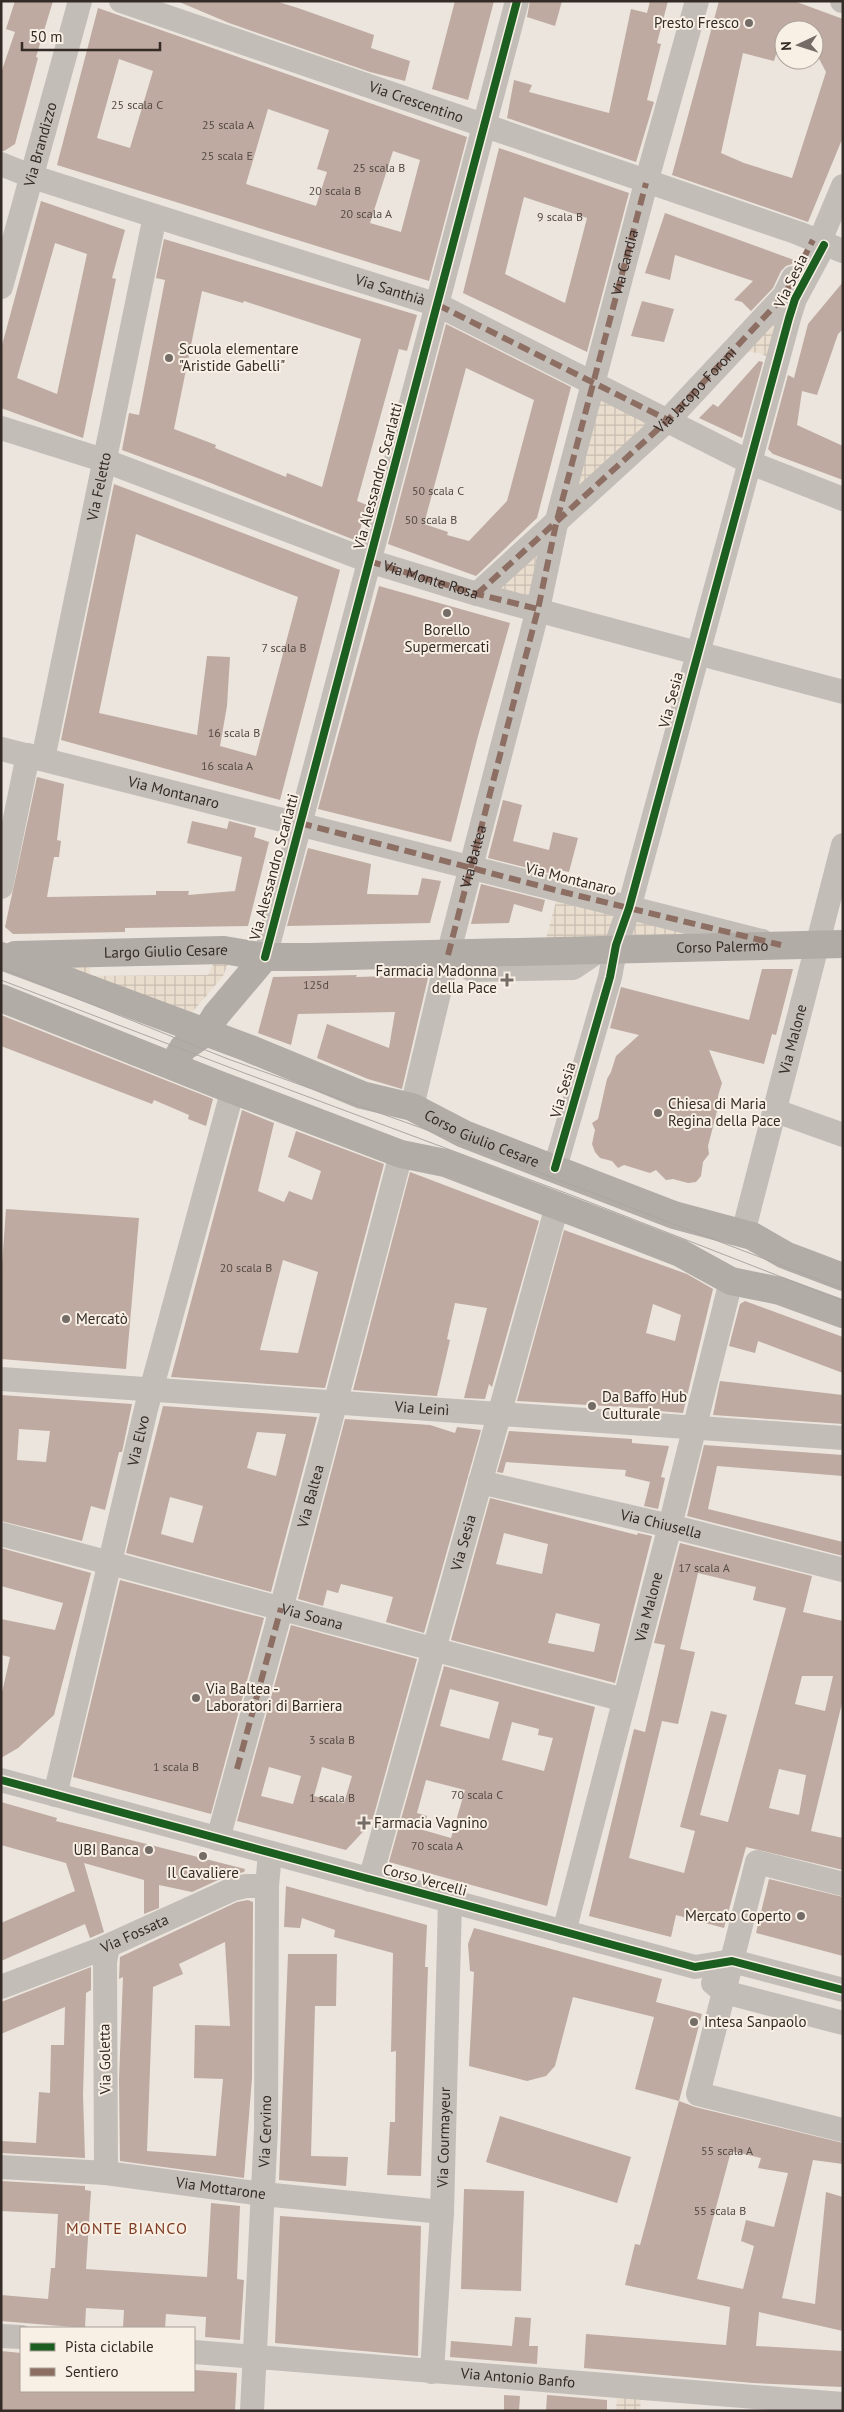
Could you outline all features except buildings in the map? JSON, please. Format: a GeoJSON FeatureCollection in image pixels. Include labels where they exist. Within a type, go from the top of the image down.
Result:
{"type":"FeatureCollection","features":[{"type":"Feature","properties":{"kind":"main road","name":"Corso Palermo"},"geometry":{"type":"LineString","coordinates":[[265,957],[449,955],[830,944]]}},
{"type":"Feature","properties":{"kind":"main road","name":"Largo Giulio Cesare"},"geometry":{"type":"LineString","coordinates":[[1,955],[37,956],[224,950],[265,957]]}},
{"type":"Feature","properties":{"kind":"main road","name":"Largo Giulio Cesare"},"geometry":{"type":"LineString","coordinates":[[1,955],[205,1033]]}},
{"type":"Feature","properties":{"kind":"main road"},"geometry":{"type":"LineString","coordinates":[[173,1065],[183,1048],[205,1033],[216,1015],[265,957]]}},
{"type":"Feature","properties":{"kind":"main road"},"geometry":{"type":"LineString","coordinates":[[1,998],[401,1154],[445,1163],[680,1253],[731,1281],[780,1291],[843,1314]]}},
{"type":"Feature","properties":{"kind":"main road","name":"Corso Giulio Cesare"},"geometry":{"type":"LineString","coordinates":[[205,1033],[362,1094],[412,1107],[464,1134],[674,1215],[743,1233],[785,1255],[843,1277]]}},
{"type":"Feature","properties":{"kind":"street","name":"Via Brandizzo"},"geometry":{"type":"LineString","coordinates":[[1,287],[80,1]]}},
{"type":"Feature","properties":{"kind":"street","name":"Via Crescentino"},"geometry":{"type":"LineString","coordinates":[[121,1],[798,233],[825,245]]}},
{"type":"Feature","properties":{"kind":"street","name":"Via Alessandro Scarlatti"},"geometry":{"type":"LineString","coordinates":[[265,957],[517,1]]}},
{"type":"Feature","properties":{"kind":"street","name":"Via Candia"},"geometry":{"type":"LineString","coordinates":[[556,524],[646,182],[697,1]]}},
{"type":"Feature","properties":{"kind":"street","name":"Via Santhià"},"geometry":{"type":"LineString","coordinates":[[1,164],[155,216],[438,305],[750,463],[843,499]]}},
{"type":"Feature","properties":{"kind":"street"},"geometry":{"type":"LineString","coordinates":[[825,245],[843,186]]}},
{"type":"Feature","properties":{"kind":"street","name":"Via Feletto"},"geometry":{"type":"LineString","coordinates":[[1,887],[36,757],[103,460],[155,216]]}},
{"type":"Feature","properties":{"kind":"street","name":"Via Jacopo Foroni"},"geometry":{"type":"LineString","coordinates":[[477,594],[668,420],[784,296],[825,245]]}},
{"type":"Feature","properties":{"kind":"street","name":"Via Sesia"},"geometry":{"type":"LineString","coordinates":[[555,1168],[610,977],[607,950],[629,908],[788,318],[825,245]]}},
{"type":"Feature","properties":{"kind":"street","name":"Via Monte Rosa"},"geometry":{"type":"LineString","coordinates":[[1,428],[103,460],[369,561],[477,594],[843,692]]}},
{"type":"Feature","properties":{"kind":"street","name":"Via Baltea"},"geometry":{"type":"LineString","coordinates":[[412,1107],[538,609],[556,524]]}},
{"type":"Feature","properties":{"kind":"street","name":"Via Montanaro"},"geometry":{"type":"LineString","coordinates":[[1,749],[300,823],[471,869],[781,945]]}},
{"type":"Feature","properties":{"kind":"street","name":"Via Malone"},"geometry":{"type":"LineString","coordinates":[[743,1233],[776,1111],[830,944],[843,845]]}},
{"type":"Feature","properties":{"kind":"street","name":"Via Elvo"},"geometry":{"type":"LineString","coordinates":[[55,1794],[109,1562],[152,1390],[233,1090]]}},
{"type":"Feature","properties":{"kind":"street"},"geometry":{"type":"LineString","coordinates":[[776,1111],[843,1135]]}},
{"type":"Feature","properties":{"kind":"street","name":"Via Baltea"},"geometry":{"type":"LineString","coordinates":[[218,1838],[336,1403],[401,1154]]}},
{"type":"Feature","properties":{"kind":"street","name":"Via Sesia"},"geometry":{"type":"LineString","coordinates":[[370,1880],[558,1206]]}},
{"type":"Feature","properties":{"kind":"street","name":"Via Malone"},"geometry":{"type":"LineString","coordinates":[[564,1932],[670,1526],[731,1281]]}},
{"type":"Feature","properties":{"kind":"street","name":"Via Leinì"},"geometry":{"type":"LineString","coordinates":[[1,1379],[843,1438]]}},
{"type":"Feature","properties":{"kind":"street","name":"Via Chiusella"},"geometry":{"type":"LineString","coordinates":[[480,1482],[670,1526],[843,1570]]}},
{"type":"Feature","properties":{"kind":"street","name":"Via Soana"},"geometry":{"type":"LineString","coordinates":[[1,1534],[624,1700]]}},
{"type":"Feature","properties":{"kind":"street","name":"Corso Vercelli"},"geometry":{"type":"LineString","coordinates":[[1,1780],[695,1967],[732,1961],[843,1990]]}},
{"type":"Feature","properties":{"kind":"street","name":"Via Cervino"},"geometry":{"type":"LineString","coordinates":[[252,2411],[266,2128],[267,1886],[270,1853]]}},
{"type":"Feature","properties":{"kind":"street"},"geometry":{"type":"LineString","coordinates":[[843,1884],[757,1862],[698,2094],[843,2130]]}},
{"type":"Feature","properties":{"kind":"street","name":"Via Fossata"},"geometry":{"type":"LineString","coordinates":[[1,1987],[108,1946],[233,1889],[246,1886],[267,1886]]}},
{"type":"Feature","properties":{"kind":"street","name":"Via Courmayeur"},"geometry":{"type":"LineString","coordinates":[[432,2372],[442,2212],[450,1901]]}},
{"type":"Feature","properties":{"kind":"street","name":"Via Goletta"},"geometry":{"type":"LineString","coordinates":[[106,2172],[104,1962],[108,1946]]}},
{"type":"Feature","properties":{"kind":"street","name":"Corso Vercelli"},"geometry":{"type":"LineString","coordinates":[[695,1967],[724,1992],[843,2023]]}},
{"type":"Feature","properties":{"kind":"street","name":"Via Mottarone"},"geometry":{"type":"LineString","coordinates":[[1,2167],[106,2172],[263,2194],[442,2212]]}},
{"type":"Feature","properties":{"kind":"street"},"geometry":{"type":"LineString","coordinates":[[1,2336],[20,2337]]}},
{"type":"Feature","properties":{"kind":"street","name":"Via Antonio Banfo"},"geometry":{"type":"LineString","coordinates":[[195,2352],[843,2404]]}},
{"type":"Feature","properties":{"kind":"shaded area"},"geometry":{"type":"Polygon","coordinates":[[[784,296],[777,361],[759,353],[733,350],[784,296]]]}},
{"type":"Feature","properties":{"kind":"shaded area"},"geometry":{"type":"Polygon","coordinates":[[[594,383],[668,420],[556,524],[594,383]]]}},
{"type":"Feature","properties":{"kind":"shaded area"},"geometry":{"type":"Polygon","coordinates":[[[556,524],[538,609],[477,594],[556,524]]]}},
{"type":"Feature","properties":{"kind":"shaded area"},"geometry":{"type":"Polygon","coordinates":[[[559,891],[781,945],[542,953],[559,891]]]}},
{"type":"Feature","properties":{"kind":"shaded area"},"geometry":{"type":"Polygon","coordinates":[[[229,961],[223,976],[189,1016],[67,967],[90,965],[90,976],[208,975],[214,962],[229,961]]]}},
{"type":"Feature","properties":{"kind":"shaded area"},"geometry":{"type":"Polygon","coordinates":[[[617,2396],[641,2396],[640,2411],[616,2411],[617,2396]]]}},
{"type":"Feature","properties":{"kind":"tram line"},"geometry":{"type":"LineString","coordinates":[[1,968],[228,1059],[444,1136],[843,1289]]}},
{"type":"Feature","properties":{"kind":"tram line"},"geometry":{"type":"LineString","coordinates":[[1,980],[571,1195],[843,1301]]}},
{"type":"Feature","properties":{"kind":"marked path"},"geometry":{"type":"LineString","coordinates":[[448,955],[538,609],[556,524],[646,183]]}},
{"type":"Feature","properties":{"kind":"marked path"},"geometry":{"type":"LineString","coordinates":[[477,594],[668,420],[784,296],[813,240]]}},
{"type":"Feature","properties":{"kind":"marked path"},"geometry":{"type":"LineString","coordinates":[[438,305],[668,420]]}},
{"type":"Feature","properties":{"kind":"marked path"},"geometry":{"type":"LineString","coordinates":[[369,561],[477,594],[538,609]]}},
{"type":"Feature","properties":{"kind":"marked path"},"geometry":{"type":"LineString","coordinates":[[300,823],[559,891],[781,945]]}},
{"type":"Feature","properties":{"kind":"marked path"},"geometry":{"type":"LineString","coordinates":[[237,1769],[281,1608]]}},
{"type":"Feature","properties":{"kind":"cycle path"},"geometry":{"type":"LineString","coordinates":[[265,957],[517,1]]}},
{"type":"Feature","properties":{"kind":"cycle path"},"geometry":{"type":"LineString","coordinates":[[555,1168],[610,977],[616,945],[629,908],[789,318],[795,299],[824,245]]}},
{"type":"Feature","properties":{"kind":"cycle path"},"geometry":{"type":"LineString","coordinates":[[1,1780],[695,1967],[732,1961],[843,1990]]}},
{"type":"Feature","properties":{"kind":"place","name":"Presto Fresco"},"geometry":{"type":"Point","coordinates":[749,23]}},
{"type":"Feature","properties":{"kind":"place","name":"Scuola elementare \"Aristide Gabelli\""},"geometry":{"type":"Point","coordinates":[169,358]}},
{"type":"Feature","properties":{"kind":"place","name":"Borello Supermercati"},"geometry":{"type":"Point","coordinates":[447,613]}},
{"type":"Feature","properties":{"kind":"place","name":"Farmacia Madonna della Pace"},"geometry":{"type":"Point","coordinates":[507,980]}},
{"type":"Feature","properties":{"kind":"place","name":"Chiesa di Maria Regina della Pace"},"geometry":{"type":"Point","coordinates":[658,1113]}},
{"type":"Feature","properties":{"kind":"place","name":"Mercatò"},"geometry":{"type":"Point","coordinates":[66,1319]}},
{"type":"Feature","properties":{"kind":"place","name":"Da Baffo Hub Culturale"},"geometry":{"type":"Point","coordinates":[592,1406]}},
{"type":"Feature","properties":{"kind":"place","name":"Via Baltea - Laboratori di Barriera"},"geometry":{"type":"Point","coordinates":[196,1698]}},
{"type":"Feature","properties":{"kind":"place","name":"Farmacia Vagnino"},"geometry":{"type":"Point","coordinates":[364,1823]}},
{"type":"Feature","properties":{"kind":"place","name":"UBI Banca"},"geometry":{"type":"Point","coordinates":[149,1850]}},
{"type":"Feature","properties":{"kind":"place","name":"Il Cavaliere"},"geometry":{"type":"Point","coordinates":[203,1856]}},
{"type":"Feature","properties":{"kind":"place","name":"Mercato Coperto"},"geometry":{"type":"Point","coordinates":[801,1916]}},
{"type":"Feature","properties":{"kind":"place","name":"Intesa Sanpaolo"},"geometry":{"type":"Point","coordinates":[694,2022]}},
{"type":"Feature","properties":{"kind":"district","name":"MONTE BIANCO"},"geometry":{"type":"Point","coordinates":[127,2228]}}]}
